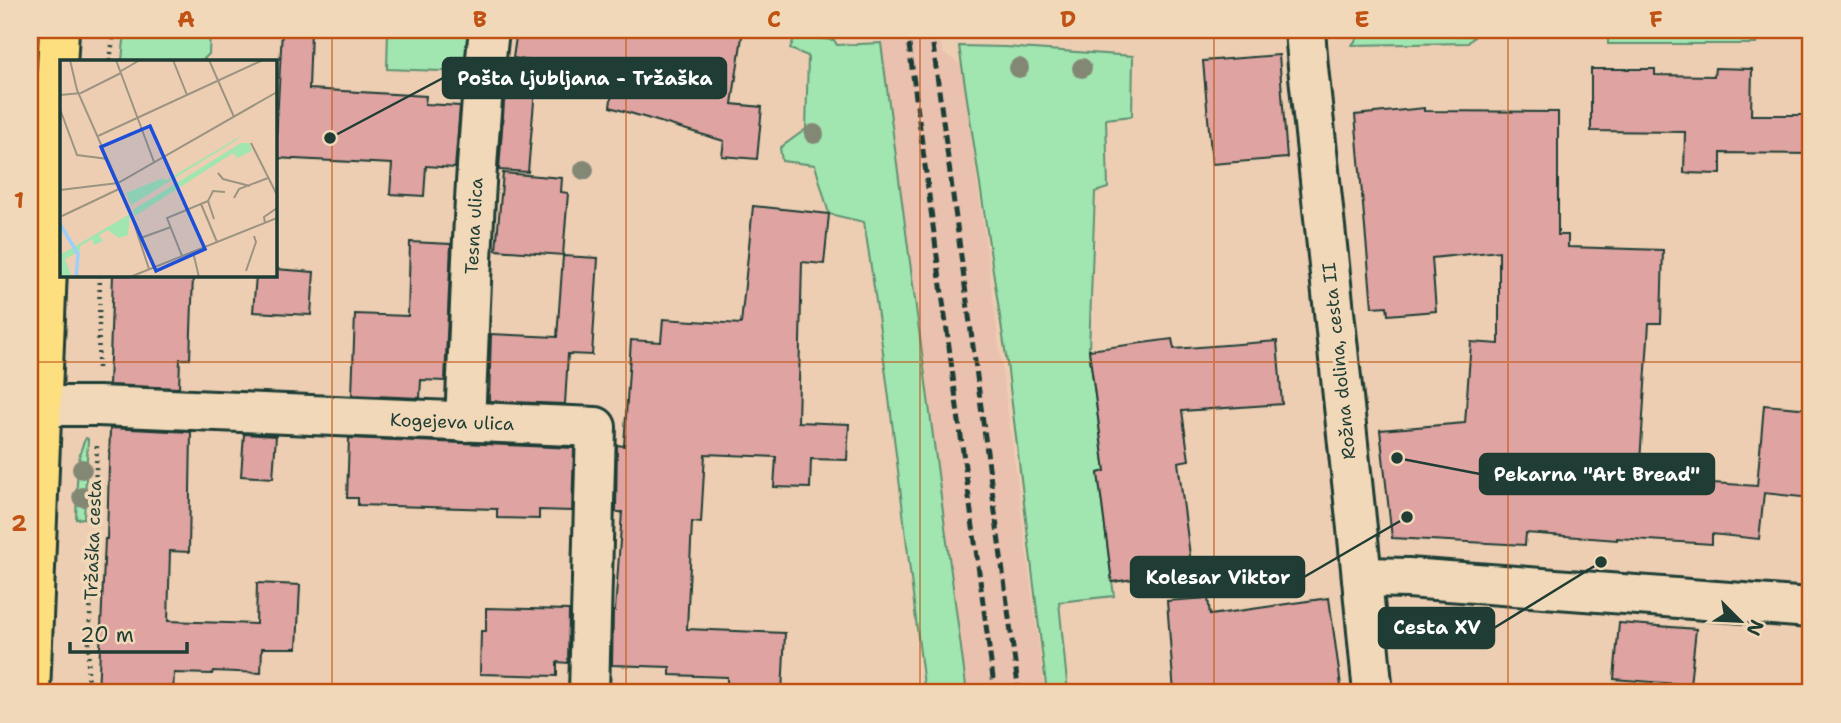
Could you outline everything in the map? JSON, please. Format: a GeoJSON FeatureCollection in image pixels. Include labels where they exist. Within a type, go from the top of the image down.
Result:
{"type":"FeatureCollection","features":[{"type":"Feature","properties":{"kind":"main road"},"geometry":{"type":"LineString","coordinates":[[71,60],[77,31]]}},
{"type":"Feature","properties":{"kind":"main road"},"geometry":{"type":"LineString","coordinates":[[30,693],[33,560],[43,405],[39,217],[60,114]]}},
{"type":"Feature","properties":{"kind":"street","name":"Tesna ulica"},"geometry":{"type":"LineString","coordinates":[[466,422],[474,212],[489,30]]}},
{"type":"Feature","properties":{"kind":"street","name":"Rožna dolina, cesta II"},"geometry":{"type":"LineString","coordinates":[[1305,30],[1373,693]]}},
{"type":"Feature","properties":{"kind":"street","name":"Kogejeva ulica"},"geometry":{"type":"LineString","coordinates":[[43,405],[596,427],[589,693]]}},
{"type":"Feature","properties":{"kind":"street"},"geometry":{"type":"LineString","coordinates":[[1362,577],[1422,579],[1811,608]]}},
{"type":"Feature","properties":{"kind":"path"},"geometry":{"type":"LineString","coordinates":[[77,31],[114,31],[110,60]]}},
{"type":"Feature","properties":{"kind":"path"},"geometry":{"type":"LineString","coordinates":[[98,370],[100,276]]}},
{"type":"Feature","properties":{"kind":"path","name":"Tržaška cesta"},"geometry":{"type":"LineString","coordinates":[[87,693],[97,442]]}},
{"type":"Feature","properties":{"kind":"shaded area"},"geometry":{"type":"Polygon","coordinates":[[[880,38],[941,43],[943,53],[962,65],[1045,693],[967,693],[880,38]]]}},
{"type":"Feature","properties":{"kind":"green space"},"geometry":{"type":"Polygon","coordinates":[[[125,30],[210,30],[209,54],[203,60],[122,60],[125,30]]]}},
{"type":"Feature","properties":{"kind":"green space"},"geometry":{"type":"Polygon","coordinates":[[[388,30],[471,30],[467,72],[387,69],[388,30]]]}},
{"type":"Feature","properties":{"kind":"green space"},"geometry":{"type":"Polygon","coordinates":[[[1363,31],[1475,36],[1468,43],[1352,45],[1363,31]]]}},
{"type":"Feature","properties":{"kind":"green space"},"geometry":{"type":"Polygon","coordinates":[[[795,36],[834,40],[837,45],[881,43],[967,693],[925,693],[889,398],[864,222],[829,214],[815,165],[782,161],[780,148],[806,129],[808,56],[790,49],[795,36]]]}},
{"type":"Feature","properties":{"kind":"green space"},"geometry":{"type":"Polygon","coordinates":[[[1757,36],[1756,44],[1608,44],[1608,37],[1757,36]]]}},
{"type":"Feature","properties":{"kind":"green space"},"geometry":{"type":"Polygon","coordinates":[[[959,46],[1133,56],[1132,116],[1106,119],[1108,188],[1095,192],[1089,350],[1105,471],[1098,473],[1114,596],[1059,602],[1068,693],[1047,693],[1007,363],[959,46]]]}},
{"type":"Feature","properties":{"kind":"green space"},"geometry":{"type":"Polygon","coordinates":[[[86,438],[84,518],[76,519],[78,465],[86,438]]]}},
{"type":"Feature","properties":{"kind":"building"},"geometry":{"type":"Polygon","coordinates":[[[282,30],[311,30],[309,89],[426,96],[425,104],[460,106],[455,168],[426,166],[424,196],[390,194],[392,164],[276,158],[282,30]]]}},
{"type":"Feature","properties":{"kind":"building"},"geometry":{"type":"Polygon","coordinates":[[[517,30],[743,30],[732,104],[762,107],[757,159],[722,156],[724,141],[610,107],[614,76],[513,58],[517,30]]]}},
{"type":"Feature","properties":{"kind":"building"},"geometry":{"type":"Polygon","coordinates":[[[1279,55],[1287,158],[1212,164],[1203,61],[1279,55]]]}},
{"type":"Feature","properties":{"kind":"building"},"geometry":{"type":"Polygon","coordinates":[[[1715,68],[1752,69],[1751,115],[1811,115],[1811,154],[1721,153],[1721,174],[1684,173],[1685,132],[1591,131],[1591,69],[1655,69],[1655,75],[1714,76],[1715,68]]]}},
{"type":"Feature","properties":{"kind":"building"},"geometry":{"type":"Polygon","coordinates":[[[506,76],[536,78],[528,172],[499,170],[506,76]]]}},
{"type":"Feature","properties":{"kind":"building"},"geometry":{"type":"Polygon","coordinates":[[[1424,108],[1424,111],[1558,112],[1558,235],[1568,235],[1568,247],[1663,250],[1661,323],[1649,323],[1639,478],[1757,486],[1764,405],[1811,409],[1811,498],[1764,493],[1759,539],[1712,534],[1712,544],[1526,533],[1525,545],[1392,538],[1380,430],[1465,423],[1471,342],[1499,344],[1499,251],[1432,258],[1436,311],[1388,315],[1387,306],[1372,307],[1355,115],[1424,108]]]}},
{"type":"Feature","properties":{"kind":"building"},"geometry":{"type":"Polygon","coordinates":[[[503,173],[562,178],[561,192],[568,193],[563,255],[496,250],[503,173]]]}},
{"type":"Feature","properties":{"kind":"building"},"geometry":{"type":"Polygon","coordinates":[[[753,206],[829,214],[824,264],[802,262],[798,422],[849,424],[847,460],[811,459],[810,488],[774,487],[776,457],[705,454],[701,523],[692,522],[687,629],[785,633],[782,693],[727,693],[727,677],[670,675],[670,667],[612,665],[613,611],[622,512],[616,512],[617,445],[624,446],[631,340],[661,342],[663,319],[741,324],[753,206]]]}},
{"type":"Feature","properties":{"kind":"building"},"geometry":{"type":"Polygon","coordinates":[[[410,242],[451,244],[445,381],[421,380],[420,398],[352,395],[355,314],[408,316],[410,242]]]}},
{"type":"Feature","properties":{"kind":"building"},"geometry":{"type":"Polygon","coordinates":[[[563,256],[598,258],[592,355],[568,354],[565,404],[489,401],[491,334],[557,337],[563,256]]]}},
{"type":"Feature","properties":{"kind":"building"},"geometry":{"type":"Polygon","coordinates":[[[276,269],[314,272],[311,315],[253,312],[256,276],[276,276],[276,269]]]}},
{"type":"Feature","properties":{"kind":"building"},"geometry":{"type":"Polygon","coordinates":[[[113,276],[193,276],[190,359],[180,359],[179,388],[109,385],[113,276]]]}},
{"type":"Feature","properties":{"kind":"building"},"geometry":{"type":"Polygon","coordinates":[[[1172,339],[1174,349],[1277,341],[1282,404],[1182,411],[1189,460],[1178,462],[1192,571],[1112,582],[1098,473],[1105,471],[1089,350],[1172,339]]]}},
{"type":"Feature","properties":{"kind":"building"},"geometry":{"type":"Polygon","coordinates":[[[110,428],[191,432],[189,552],[170,551],[168,621],[256,624],[257,583],[300,585],[297,648],[262,648],[261,673],[174,673],[173,693],[98,693],[110,428]]]}},
{"type":"Feature","properties":{"kind":"building"},"geometry":{"type":"Polygon","coordinates":[[[244,434],[276,436],[273,478],[241,476],[244,434]]]}},
{"type":"Feature","properties":{"kind":"building"},"geometry":{"type":"Polygon","coordinates":[[[349,438],[574,448],[572,511],[539,510],[539,519],[497,518],[497,509],[358,505],[358,498],[347,498],[349,438]]]}},
{"type":"Feature","properties":{"kind":"building"},"geometry":{"type":"Polygon","coordinates":[[[1208,598],[1210,615],[1329,598],[1342,693],[1174,693],[1167,601],[1208,598]]]}},
{"type":"Feature","properties":{"kind":"building"},"geometry":{"type":"Polygon","coordinates":[[[486,608],[569,610],[568,663],[557,662],[557,676],[480,674],[481,631],[486,631],[486,608]]]}},
{"type":"Feature","properties":{"kind":"building"},"geometry":{"type":"Polygon","coordinates":[[[1619,623],[1696,629],[1690,685],[1614,679],[1619,623]]]}},
{"type":"Feature","properties":{"kind":"railway"},"geometry":{"type":"LineString","coordinates":[[907,30],[995,693]]}},
{"type":"Feature","properties":{"kind":"railway"},"geometry":{"type":"LineString","coordinates":[[931,30],[1019,693]]}},
{"type":"Feature","properties":{"kind":"place","name":"Pošta Ljubljana - Tržaška"},"geometry":{"type":"Point","coordinates":[330,138]}},
{"type":"Feature","properties":{"kind":"place","name":"Pekarna \"Art Bread\""},"geometry":{"type":"Point","coordinates":[1397,458]}},
{"type":"Feature","properties":{"kind":"place","name":"Kolesar Viktor"},"geometry":{"type":"Point","coordinates":[1407,517]}},
{"type":"Feature","properties":{"kind":"place","name":"Cesta XV"},"geometry":{"type":"Point","coordinates":[1601,562]}}]}
